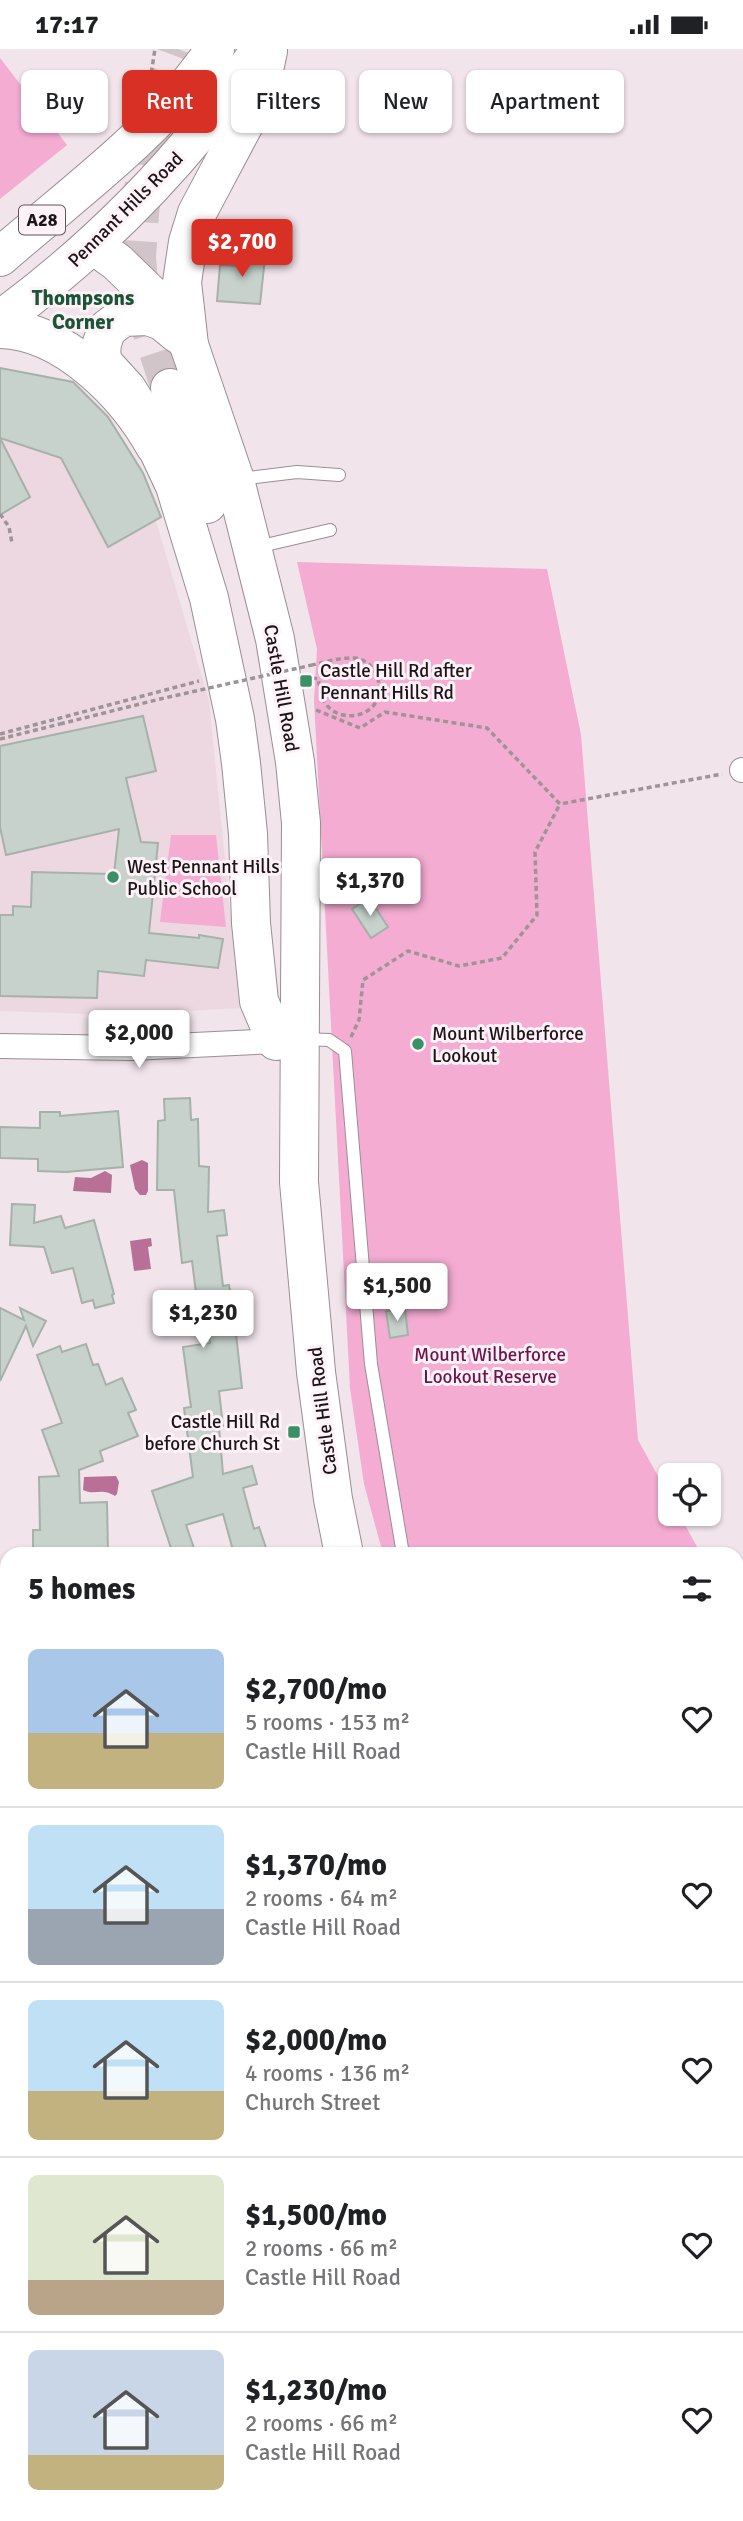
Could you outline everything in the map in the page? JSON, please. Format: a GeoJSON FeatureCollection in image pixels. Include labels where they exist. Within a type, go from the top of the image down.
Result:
{"type":"FeatureCollection","features":[{"type":"Feature","properties":{"kind":"main road","name":"A28"},"geometry":{"type":"LineString","coordinates":[[0,257],[136,140],[178,95],[215,49]]}},
{"type":"Feature","properties":{"kind":"main road","name":"Pennant Hills Road"},"geometry":{"type":"LineString","coordinates":[[0,320],[93,245],[155,183],[202,129],[261,49]]}},
{"type":"Feature","properties":{"kind":"main road"},"geometry":{"type":"LineString","coordinates":[[189,345],[183,282],[187,242],[197,213],[258,98],[268,49]]}},
{"type":"Feature","properties":{"kind":"main road"},"geometry":{"type":"LineString","coordinates":[[0,267],[62,237],[75,238],[93,245]]}},
{"type":"Feature","properties":{"kind":"main road","name":"Castle Hill Road"},"geometry":{"type":"LineString","coordinates":[[93,245],[117,261],[149,293],[189,345],[235,480],[275,639],[299,687],[302,901],[288,1040]]}},
{"type":"Feature","properties":{"kind":"main road"},"geometry":{"type":"LineString","coordinates":[[189,345],[162,321],[140,315],[117,320],[107,329],[101,350],[103,361],[137,405],[175,486],[196,550],[235,719],[248,834],[251,923],[259,1000],[288,1040]]}},
{"type":"Feature","properties":{"kind":"main road"},"geometry":{"type":"LineString","coordinates":[[0,329],[22,332],[38,338],[88,366],[126,404],[155,446]]}},
{"type":"Feature","properties":{"kind":"main road","name":"Castle Hill Road"},"geometry":{"type":"LineString","coordinates":[[170,389],[237,603],[267,753],[299,1182],[319,1398],[342,1547]]}},
{"type":"Feature","properties":{"kind":"street"},"geometry":{"type":"LineString","coordinates":[[0,1047],[132,1048],[288,1040]]}},
{"type":"Feature","properties":{"kind":"lane"},"geometry":{"type":"LineString","coordinates":[[235,480],[297,472],[339,475]]}},
{"type":"Feature","properties":{"kind":"lane"},"geometry":{"type":"LineString","coordinates":[[253,548],[330,530]]}},
{"type":"Feature","properties":{"kind":"lane"},"geometry":{"type":"LineString","coordinates":[[288,1040],[329,1040],[345,1051],[371,1364],[402,1547]]}},
{"type":"Feature","properties":{"kind":"path"},"geometry":{"type":"LineString","coordinates":[[0,514],[9,527],[12,543]]}},
{"type":"Feature","properties":{"kind":"path"},"geometry":{"type":"LineString","coordinates":[[0,737],[160,698],[346,658],[361,660],[373,669],[379,684],[376,701],[360,714],[339,714],[326,703],[318,679],[299,687]]}},
{"type":"Feature","properties":{"kind":"path"},"geometry":{"type":"LineString","coordinates":[[0,737],[207,678]]}},
{"type":"Feature","properties":{"kind":"path"},"geometry":{"type":"LineString","coordinates":[[299,687],[360,728],[384,712],[487,728],[561,804]]}},
{"type":"Feature","properties":{"kind":"path"},"geometry":{"type":"LineString","coordinates":[[561,804],[743,770]]}},
{"type":"Feature","properties":{"kind":"path"},"geometry":{"type":"LineString","coordinates":[[345,1051],[359,1020],[363,980],[408,951],[459,966],[502,958],[537,915],[536,852],[561,804]]}},
{"type":"Feature","properties":{"kind":"shaded area"},"geometry":{"type":"Polygon","coordinates":[[[0,379],[55,385],[103,412],[146,487],[209,701],[240,1008],[119,1015],[0,1011],[0,379]]]}},
{"type":"Feature","properties":{"kind":"shaded area"},"geometry":{"type":"Polygon","coordinates":[[[142,1160],[148,1163],[146,1195],[140,1195],[135,1189],[130,1165],[142,1160]]]}},
{"type":"Feature","properties":{"kind":"shaded area"},"geometry":{"type":"Polygon","coordinates":[[[105,1171],[112,1175],[111,1193],[73,1191],[75,1177],[91,1178],[105,1171]]]}},
{"type":"Feature","properties":{"kind":"shaded area"},"geometry":{"type":"Polygon","coordinates":[[[151,1238],[152,1246],[148,1247],[151,1269],[134,1271],[130,1241],[151,1238]]]}},
{"type":"Feature","properties":{"kind":"shaded area"},"geometry":{"type":"Polygon","coordinates":[[[116,1476],[119,1482],[115,1496],[106,1492],[83,1490],[84,1477],[116,1476]]]}},
{"type":"Feature","properties":{"kind":"green space"},"geometry":{"type":"Polygon","coordinates":[[[0,58],[21,85],[21,133],[58,133],[67,145],[0,199],[0,58]]]}},
{"type":"Feature","properties":{"kind":"green space","name":"Mount Wilberforce Lookout Reserve"},"geometry":{"type":"Polygon","coordinates":[[[297,562],[547,569],[581,735],[638,1440],[658,1476],[658,1526],[686,1526],[697,1547],[381,1547],[364,1484],[350,1388],[314,700],[317,649],[297,562]]]}},
{"type":"Feature","properties":{"kind":"green space"},"geometry":{"type":"Polygon","coordinates":[[[171,835],[216,835],[226,927],[160,922],[171,835]]]}},
{"type":"Feature","properties":{"kind":"building"},"geometry":{"type":"Polygon","coordinates":[[[237,250],[255,252],[265,258],[260,304],[217,301],[220,265],[235,266],[237,250]]]}},
{"type":"Feature","properties":{"kind":"building"},"geometry":{"type":"Polygon","coordinates":[[[0,368],[73,382],[108,417],[143,473],[161,517],[108,547],[61,458],[0,438],[0,368]]]}},
{"type":"Feature","properties":{"kind":"building"},"geometry":{"type":"Polygon","coordinates":[[[0,438],[30,497],[0,515],[0,438]]]}},
{"type":"Feature","properties":{"kind":"building"},"geometry":{"type":"Polygon","coordinates":[[[143,716],[156,771],[126,778],[141,842],[158,843],[149,933],[223,939],[218,968],[146,960],[144,976],[98,971],[97,998],[0,996],[0,915],[13,915],[13,906],[31,907],[32,872],[114,874],[119,829],[6,855],[0,827],[0,746],[143,716]]]}},
{"type":"Feature","properties":{"kind":"building"},"geometry":{"type":"Polygon","coordinates":[[[369,898],[388,927],[371,938],[352,909],[369,898]]]}},
{"type":"Feature","properties":{"kind":"building"},"geometry":{"type":"Polygon","coordinates":[[[190,1098],[191,1120],[198,1119],[199,1166],[209,1167],[208,1212],[224,1210],[227,1235],[217,1236],[223,1286],[229,1285],[233,1307],[242,1388],[219,1391],[223,1426],[219,1426],[223,1474],[252,1466],[257,1484],[243,1488],[254,1529],[259,1527],[266,1547],[232,1547],[223,1514],[186,1525],[194,1547],[171,1547],[152,1491],[193,1477],[184,1408],[191,1407],[183,1347],[210,1343],[207,1310],[200,1311],[192,1261],[182,1263],[174,1190],[157,1190],[158,1121],[165,1120],[164,1099],[190,1098]]]}},
{"type":"Feature","properties":{"kind":"building"},"geometry":{"type":"Polygon","coordinates":[[[118,1111],[123,1167],[66,1172],[38,1171],[38,1159],[0,1158],[0,1127],[40,1128],[40,1112],[60,1112],[60,1116],[118,1111]]]}},
{"type":"Feature","properties":{"kind":"building"},"geometry":{"type":"Polygon","coordinates":[[[12,1204],[35,1205],[34,1223],[61,1216],[65,1228],[94,1220],[114,1294],[114,1303],[95,1308],[93,1300],[82,1303],[73,1268],[52,1273],[44,1247],[10,1245],[12,1204]]]}},
{"type":"Feature","properties":{"kind":"building"},"geometry":{"type":"Polygon","coordinates":[[[0,1308],[24,1320],[20,1308],[46,1321],[33,1346],[26,1326],[0,1381],[0,1308]]]}},
{"type":"Feature","properties":{"kind":"building"},"geometry":{"type":"Polygon","coordinates":[[[405,1310],[408,1335],[390,1338],[386,1311],[405,1310]]]}},
{"type":"Feature","properties":{"kind":"building"},"geometry":{"type":"Polygon","coordinates":[[[86,1344],[93,1365],[98,1364],[106,1385],[122,1378],[136,1410],[128,1413],[138,1436],[100,1451],[103,1461],[79,1470],[80,1503],[107,1502],[108,1547],[33,1547],[33,1530],[40,1530],[39,1477],[59,1476],[42,1430],[62,1423],[37,1355],[60,1346],[62,1352],[86,1344]]]}},
{"type":"Feature","properties":{"kind":"tunnel"},"geometry":{"type":"LineString","coordinates":[[170,388],[140,296],[137,257],[153,116],[178,49]]}},
{"type":"Feature","properties":{"kind":"place","name":"Castle Hill Rd after Pennant Hills Rd"},"geometry":{"type":"Point","coordinates":[306,681]}},
{"type":"Feature","properties":{"kind":"place","name":"West Pennant Hills Public School"},"geometry":{"type":"Point","coordinates":[113,877]}},
{"type":"Feature","properties":{"kind":"place","name":"Mount Wilberforce Lookout"},"geometry":{"type":"Point","coordinates":[418,1044]}},
{"type":"Feature","properties":{"kind":"place","name":"Castle Hill Rd before Church St"},"geometry":{"type":"Point","coordinates":[294,1432]}},
{"type":"Feature","properties":{"kind":"district","name":"Thompsons Corner"},"geometry":{"type":"Point","coordinates":[83,310]}}]}
